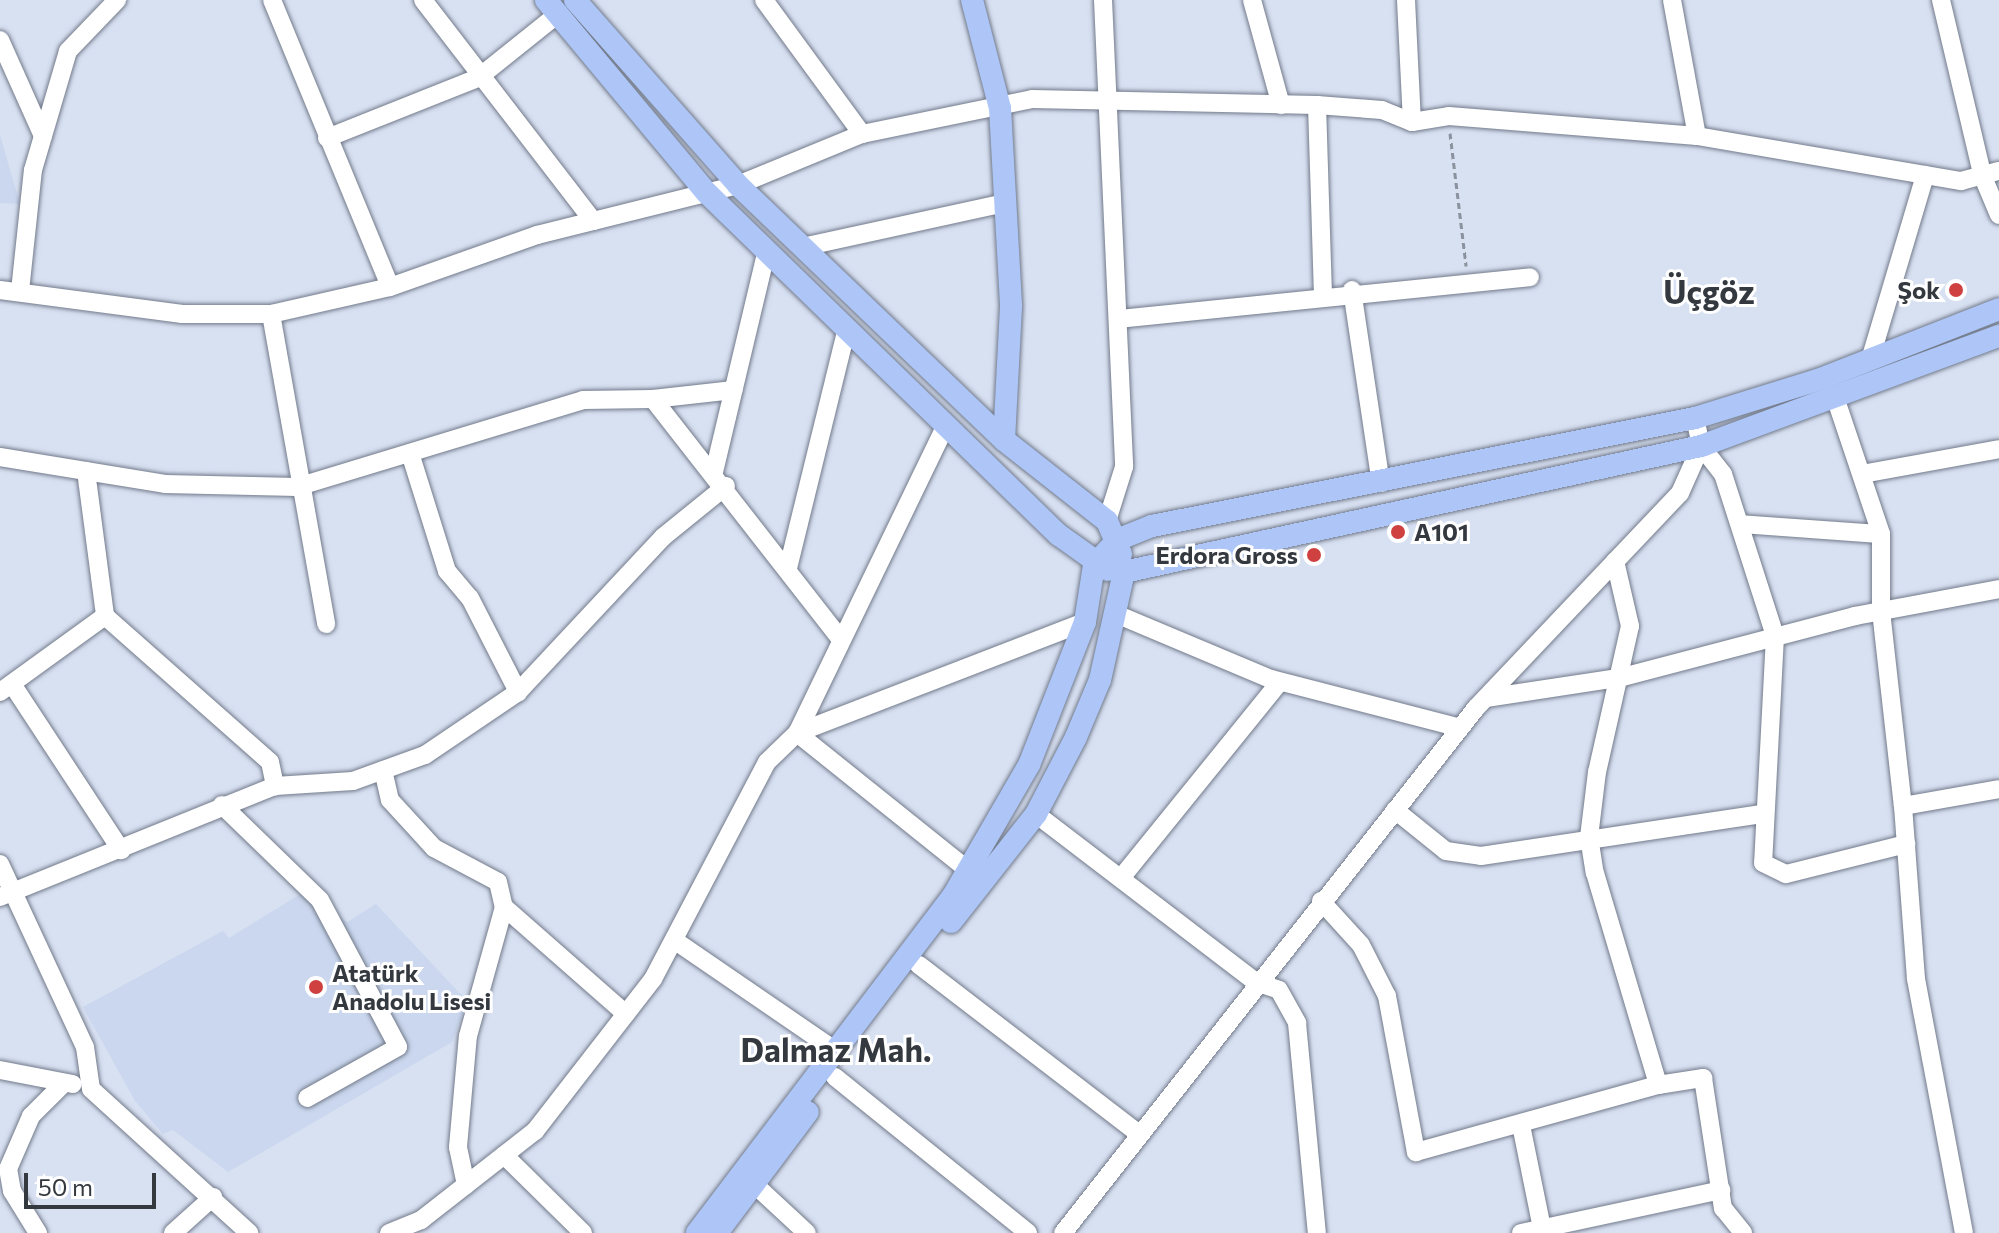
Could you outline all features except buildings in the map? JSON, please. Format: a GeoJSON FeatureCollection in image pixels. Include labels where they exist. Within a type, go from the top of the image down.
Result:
{"type":"FeatureCollection","features":[{"type":"Feature","properties":{"kind":"main road"},"geometry":{"type":"LineString","coordinates":[[972,0],[1000,108],[1011,307],[1004,440]]}},
{"type":"Feature","properties":{"kind":"main road"},"geometry":{"type":"LineString","coordinates":[[559,5],[738,185],[1004,440],[1112,530],[1124,572],[1116,614],[1091,704],[1036,814],[717,1233]]}},
{"type":"Feature","properties":{"kind":"main road"},"geometry":{"type":"LineString","coordinates":[[559,5],[707,193],[1094,565],[1124,572],[1701,446],[1836,400],[1999,336]]}},
{"type":"Feature","properties":{"kind":"main road"},"geometry":{"type":"LineString","coordinates":[[1112,530],[1152,526],[1381,483],[1695,418],[1870,360],[1999,309]]}},
{"type":"Feature","properties":{"kind":"main road"},"geometry":{"type":"LineString","coordinates":[[697,1233],[836,1051],[968,870],[1029,765],[1085,622],[1094,565],[1112,530]]}},
{"type":"Feature","properties":{"kind":"street"},"geometry":{"type":"LineString","coordinates":[[20,291],[43,136],[68,51],[117,0]]}},
{"type":"Feature","properties":{"kind":"street"},"geometry":{"type":"LineString","coordinates":[[272,0],[390,287]]}},
{"type":"Feature","properties":{"kind":"street"},"geometry":{"type":"LineString","coordinates":[[423,0],[478,78],[593,221]]}},
{"type":"Feature","properties":{"kind":"street"},"geometry":{"type":"LineString","coordinates":[[764,0],[862,134]]}},
{"type":"Feature","properties":{"kind":"street"},"geometry":{"type":"LineString","coordinates":[[1103,0],[1111,95],[1124,467],[1112,530]]}},
{"type":"Feature","properties":{"kind":"street"},"geometry":{"type":"LineString","coordinates":[[1252,0],[1281,105]]}},
{"type":"Feature","properties":{"kind":"street"},"geometry":{"type":"LineString","coordinates":[[1406,0],[1412,122]]}},
{"type":"Feature","properties":{"kind":"street"},"geometry":{"type":"LineString","coordinates":[[1672,0],[1697,136]]}},
{"type":"Feature","properties":{"kind":"street"},"geometry":{"type":"LineString","coordinates":[[1941,0],[1991,174],[1999,215]]}},
{"type":"Feature","properties":{"kind":"street"},"geometry":{"type":"LineString","coordinates":[[327,138],[478,78],[559,5]]}},
{"type":"Feature","properties":{"kind":"street"},"geometry":{"type":"LineString","coordinates":[[0,40],[43,136]]}},
{"type":"Feature","properties":{"kind":"street"},"geometry":{"type":"LineString","coordinates":[[0,290],[182,314],[271,314],[390,287],[593,221],[738,185],[862,134],[1032,99],[1111,95],[1382,110],[1412,122],[1449,116],[1697,136],[1925,175],[1991,174]]}},
{"type":"Feature","properties":{"kind":"street"},"geometry":{"type":"LineString","coordinates":[[1317,105],[1323,293]]}},
{"type":"Feature","properties":{"kind":"street"},"geometry":{"type":"LineString","coordinates":[[1870,360],[1925,175]]}},
{"type":"Feature","properties":{"kind":"street"},"geometry":{"type":"LineString","coordinates":[[803,247],[1005,203]]}},
{"type":"Feature","properties":{"kind":"street"},"geometry":{"type":"LineString","coordinates":[[6,895],[275,786],[353,781],[425,755],[518,692],[720,479],[733,390],[767,250]]}},
{"type":"Feature","properties":{"kind":"street"},"geometry":{"type":"LineString","coordinates":[[1119,319],[1352,290],[1530,277]]}},
{"type":"Feature","properties":{"kind":"street"},"geometry":{"type":"LineString","coordinates":[[1352,290],[1381,483]]}},
{"type":"Feature","properties":{"kind":"street"},"geometry":{"type":"LineString","coordinates":[[271,314],[297,487],[326,624]]}},
{"type":"Feature","properties":{"kind":"street"},"geometry":{"type":"LineString","coordinates":[[788,568],[847,328]]}},
{"type":"Feature","properties":{"kind":"street"},"geometry":{"type":"LineString","coordinates":[[0,457],[165,484],[297,487],[583,400],[653,399],[733,390]]}},
{"type":"Feature","properties":{"kind":"street"},"geometry":{"type":"LineString","coordinates":[[653,399],[720,479],[840,638]]}},
{"type":"Feature","properties":{"kind":"street"},"geometry":{"type":"LineString","coordinates":[[1836,400],[1881,534],[1881,611],[1903,806],[1918,993],[1964,1233]]}},
{"type":"Feature","properties":{"kind":"street"},"geometry":{"type":"LineString","coordinates":[[1695,418],[1701,446],[1723,474],[1775,636],[1762,814],[1763,863],[1786,874],[1906,844]]}},
{"type":"Feature","properties":{"kind":"street"},"geometry":{"type":"LineString","coordinates":[[389,1233],[421,1220],[535,1131],[626,1014],[674,940],[767,762],[797,733],[840,638],[946,425]]}},
{"type":"Feature","properties":{"kind":"street"},"geometry":{"type":"LineString","coordinates":[[1063,1233],[1256,982],[1460,728],[1680,493],[1701,446]]}},
{"type":"Feature","properties":{"kind":"street"},"geometry":{"type":"LineString","coordinates":[[1862,474],[1999,449]]}},
{"type":"Feature","properties":{"kind":"street"},"geometry":{"type":"LineString","coordinates":[[410,453],[447,571],[470,598],[518,692]]}},
{"type":"Feature","properties":{"kind":"street"},"geometry":{"type":"LineString","coordinates":[[86,471],[105,616],[270,762],[275,786]]}},
{"type":"Feature","properties":{"kind":"street"},"geometry":{"type":"LineString","coordinates":[[1740,524],[1881,534]]}},
{"type":"Feature","properties":{"kind":"street"},"geometry":{"type":"LineString","coordinates":[[1615,561],[1630,626],[1589,837],[1658,1085]]}},
{"type":"Feature","properties":{"kind":"street"},"geometry":{"type":"LineString","coordinates":[[1486,698],[1619,678],[1881,611],[1999,589]]}},
{"type":"Feature","properties":{"kind":"street"},"geometry":{"type":"LineString","coordinates":[[1116,614],[1280,682],[1460,728]]}},
{"type":"Feature","properties":{"kind":"street"},"geometry":{"type":"LineString","coordinates":[[105,616],[6,688],[121,850]]}},
{"type":"Feature","properties":{"kind":"street"},"geometry":{"type":"LineString","coordinates":[[797,733],[1085,622]]}},
{"type":"Feature","properties":{"kind":"street"},"geometry":{"type":"LineString","coordinates":[[1121,878],[1280,682]]}},
{"type":"Feature","properties":{"kind":"street"},"geometry":{"type":"LineString","coordinates":[[797,733],[968,870]]}},
{"type":"Feature","properties":{"kind":"street"},"geometry":{"type":"LineString","coordinates":[[383,770],[390,800],[434,848],[498,882],[504,907],[468,1036],[458,1147],[466,1185]]}},
{"type":"Feature","properties":{"kind":"street"},"geometry":{"type":"LineString","coordinates":[[1903,806],[1999,789]]}},
{"type":"Feature","properties":{"kind":"street"},"geometry":{"type":"LineString","coordinates":[[222,805],[320,900],[398,1047],[307,1098]]}},
{"type":"Feature","properties":{"kind":"street"},"geometry":{"type":"LineString","coordinates":[[1395,810],[1446,851],[1470,855],[1762,814]]}},
{"type":"Feature","properties":{"kind":"street"},"geometry":{"type":"LineString","coordinates":[[1036,814],[1256,982],[1279,990],[1297,1023],[1317,1233]]}},
{"type":"Feature","properties":{"kind":"street"},"geometry":{"type":"LineString","coordinates":[[0,864],[6,895],[85,1047],[91,1089]]}},
{"type":"Feature","properties":{"kind":"street"},"geometry":{"type":"LineString","coordinates":[[1321,901],[1361,945],[1387,996],[1416,1152],[1658,1085],[1703,1078],[1723,1208],[1743,1233]]}},
{"type":"Feature","properties":{"kind":"street"},"geometry":{"type":"LineString","coordinates":[[504,907],[626,1014]]}},
{"type":"Feature","properties":{"kind":"street"},"geometry":{"type":"LineString","coordinates":[[674,940],[836,1051]]}},
{"type":"Feature","properties":{"kind":"street"},"geometry":{"type":"LineString","coordinates":[[919,965],[1138,1133]]}},
{"type":"Feature","properties":{"kind":"street"},"geometry":{"type":"LineString","coordinates":[[0,1070],[91,1089],[249,1233]]}},
{"type":"Feature","properties":{"kind":"street"},"geometry":{"type":"LineString","coordinates":[[835,1077],[1028,1233]]}},
{"type":"Feature","properties":{"kind":"street"},"geometry":{"type":"LineString","coordinates":[[38,1233],[6,1194],[7,1143],[64,1083]]}},
{"type":"Feature","properties":{"kind":"street"},"geometry":{"type":"LineString","coordinates":[[1521,1125],[1542,1228]]}},
{"type":"Feature","properties":{"kind":"street"},"geometry":{"type":"LineString","coordinates":[[504,1155],[583,1233]]}},
{"type":"Feature","properties":{"kind":"street"},"geometry":{"type":"LineString","coordinates":[[754,1184],[807,1233]]}},
{"type":"Feature","properties":{"kind":"street"},"geometry":{"type":"LineString","coordinates":[[1521,1233],[1721,1190]]}},
{"type":"Feature","properties":{"kind":"street"},"geometry":{"type":"LineString","coordinates":[[173,1233],[213,1197]]}},
{"type":"Feature","properties":{"kind":"path"},"geometry":{"type":"LineString","coordinates":[[1449,116],[1453,192],[1465,214],[1466,282]]}},
{"type":"Feature","properties":{"kind":"shaded area"},"geometry":{"type":"Polygon","coordinates":[[[0,135],[20,204],[0,203],[0,135]]]}},
{"type":"Feature","properties":{"kind":"shaded area"},"geometry":{"type":"Polygon","coordinates":[[[302,893],[347,922],[376,904],[467,1001],[452,1042],[228,1172],[173,1130],[163,1134],[135,1101],[83,1007],[223,931],[229,938],[302,893]]]}},
{"type":"Feature","properties":{"kind":"place","name":"Şok"},"geometry":{"type":"Point","coordinates":[1956,290]}},
{"type":"Feature","properties":{"kind":"place","name":"A101"},"geometry":{"type":"Point","coordinates":[1398,532]}},
{"type":"Feature","properties":{"kind":"place","name":"Erdora Gross"},"geometry":{"type":"Point","coordinates":[1314,555]}},
{"type":"Feature","properties":{"kind":"place","name":"Atatürk Anadolu Lisesi"},"geometry":{"type":"Point","coordinates":[316,987]}},
{"type":"Feature","properties":{"kind":"district","name":"Üçgöz"},"geometry":{"type":"Point","coordinates":[1709,291]}},
{"type":"Feature","properties":{"kind":"district","name":"Dalmaz Mah."},"geometry":{"type":"Point","coordinates":[836,1049]}}]}
